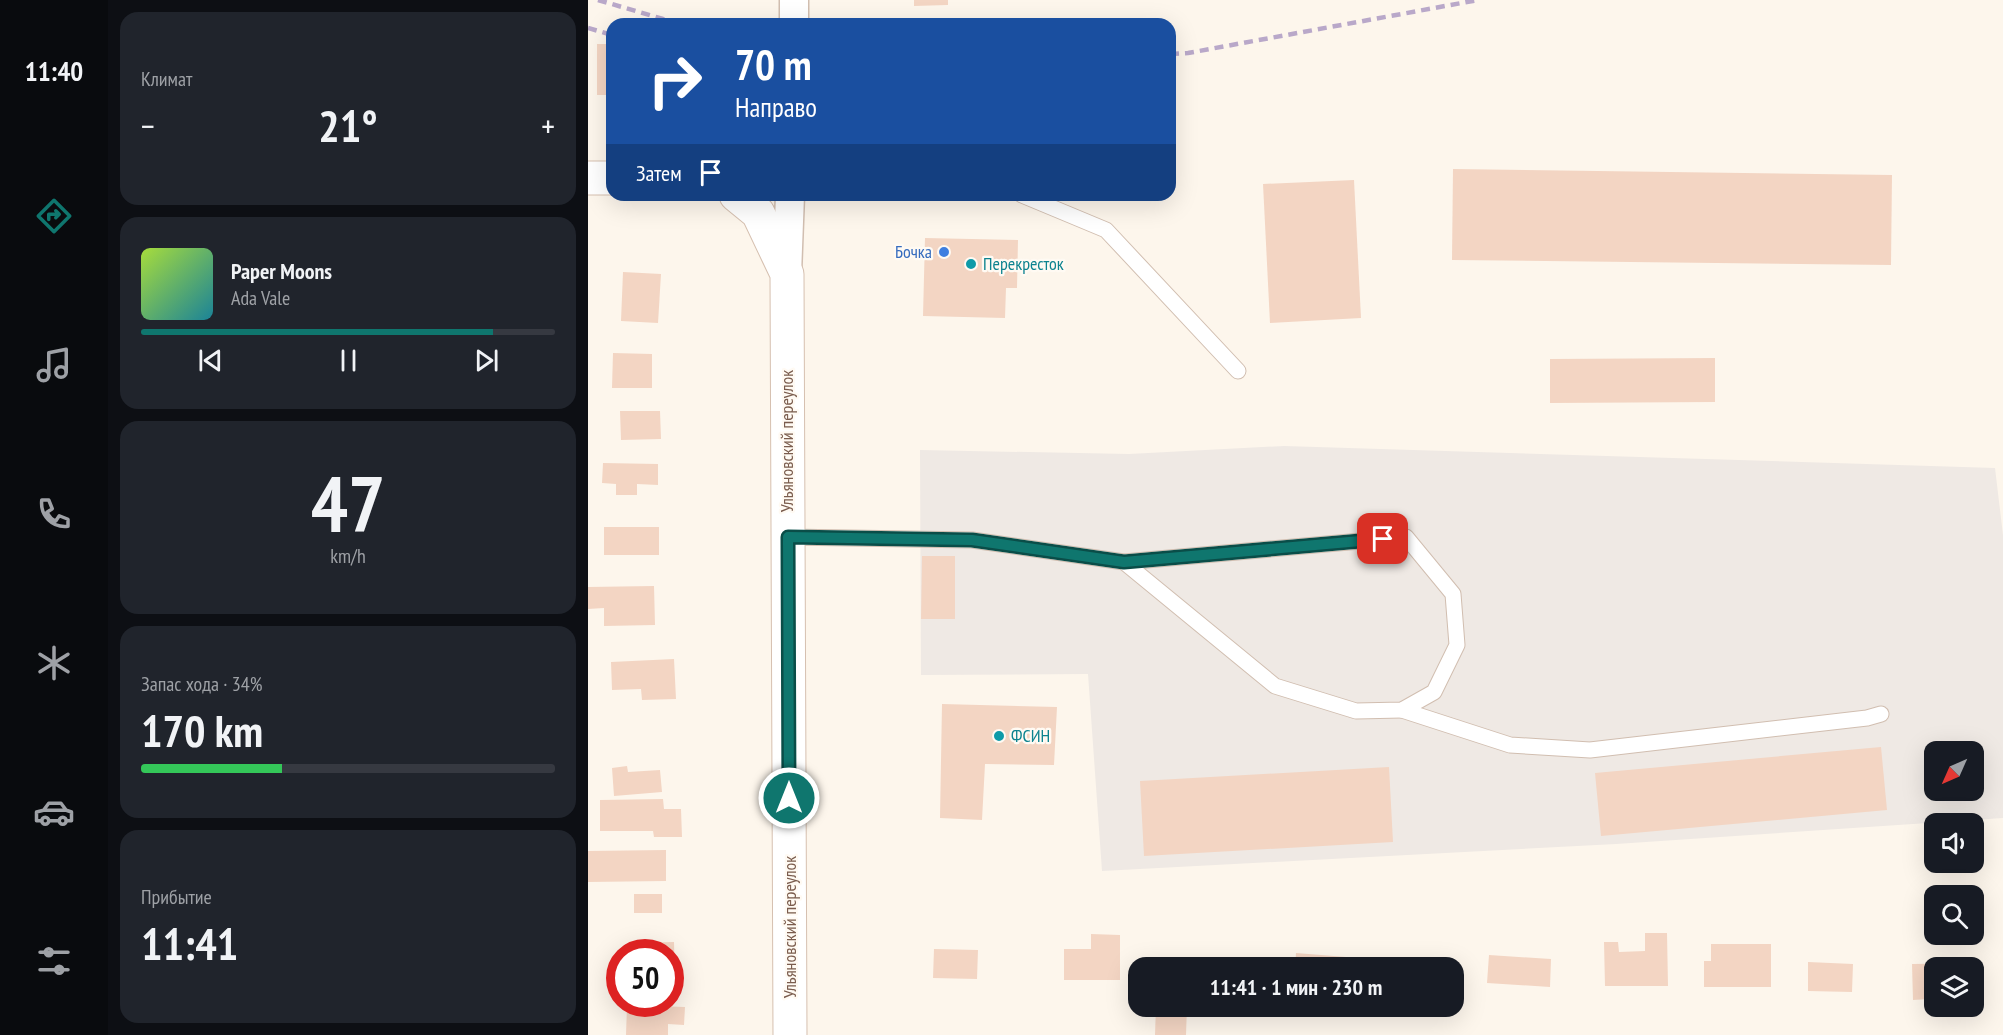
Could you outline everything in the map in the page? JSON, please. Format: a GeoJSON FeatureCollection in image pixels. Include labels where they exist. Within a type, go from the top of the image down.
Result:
{"type":"FeatureCollection","features":[{"type":"Feature","properties":{"kind":"main road"},"geometry":{"type":"LineString","coordinates":[[588,178],[606,178]]}},
{"type":"Feature","properties":{"kind":"main road","name":"Ульяновский переулок"},"geometry":{"type":"LineString","coordinates":[[747,204],[787,273],[790,1035]]}},
{"type":"Feature","properties":{"kind":"street"},"geometry":{"type":"LineString","coordinates":[[794,0],[794,18]]}},
{"type":"Feature","properties":{"kind":"street"},"geometry":{"type":"LineString","coordinates":[[787,273],[790,201]]}},
{"type":"Feature","properties":{"kind":"lane"},"geometry":{"type":"LineString","coordinates":[[1036,201],[1106,230],[1238,371]]}},
{"type":"Feature","properties":{"kind":"lane"},"geometry":{"type":"LineString","coordinates":[[788,537],[972,540],[1124,562],[1406,537],[1454,594],[1458,645],[1434,692],[1402,710]]}},
{"type":"Feature","properties":{"kind":"lane"},"geometry":{"type":"LineString","coordinates":[[1124,562],[1275,687],[1356,711],[1402,710],[1510,745],[1590,750],[1867,718],[1881,714]]}},
{"type":"Feature","properties":{"kind":"shaded area"},"geometry":{"type":"Polygon","coordinates":[[[1284,446],[1995,468],[2003,535],[2003,818],[1984,819],[1984,813],[1924,813],[1924,823],[1616,844],[1102,871],[1088,674],[921,675],[920,450],[1129,454],[1284,446]]]}},
{"type":"Feature","properties":{"kind":"building"},"geometry":{"type":"Polygon","coordinates":[[[914,0],[948,0],[948,5],[914,6],[914,0]]]}},
{"type":"Feature","properties":{"kind":"building"},"geometry":{"type":"Polygon","coordinates":[[[597,44],[606,44],[606,95],[597,95],[597,44]]]}},
{"type":"Feature","properties":{"kind":"building"},"geometry":{"type":"Polygon","coordinates":[[[1453,169],[1892,175],[1891,265],[1452,260],[1453,169]]]}},
{"type":"Feature","properties":{"kind":"building"},"geometry":{"type":"Polygon","coordinates":[[[1354,180],[1361,318],[1270,323],[1263,184],[1354,180]]]}},
{"type":"Feature","properties":{"kind":"building","name":"Перекресток"},"geometry":{"type":"Polygon","coordinates":[[[925,238],[1018,240],[1017,288],[1006,288],[1005,318],[923,316],[925,238]]]}},
{"type":"Feature","properties":{"kind":"building"},"geometry":{"type":"Polygon","coordinates":[[[623,272],[661,274],[658,323],[621,321],[623,272]]]}},
{"type":"Feature","properties":{"kind":"building"},"geometry":{"type":"Polygon","coordinates":[[[613,353],[652,354],[652,388],[612,388],[613,353]]]}},
{"type":"Feature","properties":{"kind":"building"},"geometry":{"type":"Polygon","coordinates":[[[1715,358],[1715,402],[1550,403],[1550,359],[1715,358]]]}},
{"type":"Feature","properties":{"kind":"building"},"geometry":{"type":"Polygon","coordinates":[[[620,411],[660,411],[661,439],[621,440],[620,411]]]}},
{"type":"Feature","properties":{"kind":"building"},"geometry":{"type":"Polygon","coordinates":[[[603,463],[658,464],[658,485],[637,484],[637,495],[616,495],[616,484],[602,483],[603,463]]]}},
{"type":"Feature","properties":{"kind":"building"},"geometry":{"type":"Polygon","coordinates":[[[604,527],[659,527],[659,555],[604,555],[604,527]]]}},
{"type":"Feature","properties":{"kind":"building"},"geometry":{"type":"Polygon","coordinates":[[[922,556],[955,556],[955,619],[921,619],[922,556]]]}},
{"type":"Feature","properties":{"kind":"building"},"geometry":{"type":"Polygon","coordinates":[[[654,586],[655,625],[604,626],[604,608],[588,609],[588,587],[654,586]]]}},
{"type":"Feature","properties":{"kind":"building"},"geometry":{"type":"Polygon","coordinates":[[[674,659],[676,699],[642,700],[641,689],[612,690],[611,662],[674,659]]]}},
{"type":"Feature","properties":{"kind":"building","name":"ФСИН"},"geometry":{"type":"Polygon","coordinates":[[[942,704],[1057,707],[1054,765],[985,764],[982,820],[940,818],[942,704]]]}},
{"type":"Feature","properties":{"kind":"building"},"geometry":{"type":"Polygon","coordinates":[[[1881,747],[1887,810],[1601,836],[1595,773],[1881,747]]]}},
{"type":"Feature","properties":{"kind":"building"},"geometry":{"type":"Polygon","coordinates":[[[627,766],[628,772],[660,770],[662,792],[614,796],[612,768],[627,766]]]}},
{"type":"Feature","properties":{"kind":"building"},"geometry":{"type":"Polygon","coordinates":[[[1389,767],[1393,842],[1144,856],[1140,781],[1389,767]]]}},
{"type":"Feature","properties":{"kind":"building"},"geometry":{"type":"Polygon","coordinates":[[[663,799],[664,809],[681,809],[682,837],[654,837],[653,831],[600,831],[600,800],[663,799]]]}},
{"type":"Feature","properties":{"kind":"building"},"geometry":{"type":"Polygon","coordinates":[[[666,850],[666,881],[588,882],[588,851],[666,850]]]}},
{"type":"Feature","properties":{"kind":"building"},"geometry":{"type":"Polygon","coordinates":[[[634,894],[662,894],[662,913],[634,913],[634,894]]]}},
{"type":"Feature","properties":{"kind":"building"},"geometry":{"type":"Polygon","coordinates":[[[1645,933],[1667,933],[1668,986],[1605,986],[1604,942],[1618,942],[1619,952],[1645,951],[1645,933]]]}},
{"type":"Feature","properties":{"kind":"building"},"geometry":{"type":"Polygon","coordinates":[[[1091,934],[1120,935],[1120,980],[1064,980],[1064,949],[1091,949],[1091,934]]]}},
{"type":"Feature","properties":{"kind":"building"},"geometry":{"type":"Polygon","coordinates":[[[1711,944],[1771,944],[1771,987],[1704,987],[1704,961],[1711,961],[1711,944]]]}},
{"type":"Feature","properties":{"kind":"building"},"geometry":{"type":"Polygon","coordinates":[[[934,949],[978,950],[977,979],[933,978],[934,949]]]}},
{"type":"Feature","properties":{"kind":"building"},"geometry":{"type":"Polygon","coordinates":[[[1296,953],[1346,957],[1296,957],[1296,953]]]}},
{"type":"Feature","properties":{"kind":"building"},"geometry":{"type":"Polygon","coordinates":[[[1489,955],[1551,959],[1550,987],[1487,983],[1489,955]]]}},
{"type":"Feature","properties":{"kind":"building"},"geometry":{"type":"Polygon","coordinates":[[[1808,962],[1853,964],[1852,992],[1808,991],[1808,962]]]}},
{"type":"Feature","properties":{"kind":"building"},"geometry":{"type":"Polygon","coordinates":[[[1912,964],[1924,964],[1924,999],[1913,1000],[1912,964]]]}},
{"type":"Feature","properties":{"kind":"building"},"geometry":{"type":"Polygon","coordinates":[[[685,1007],[684,1025],[668,1024],[668,1035],[626,1035],[627,1017],[684,1017],[685,1007]]]}},
{"type":"Feature","properties":{"kind":"building"},"geometry":{"type":"Polygon","coordinates":[[[1156,1017],[1187,1017],[1186,1035],[1155,1035],[1156,1017]]]}},
{"type":"Feature","properties":{"kind":"railway"},"geometry":{"type":"LineString","coordinates":[[598,0],[660,18]]}},
{"type":"Feature","properties":{"kind":"railway"},"geometry":{"type":"LineString","coordinates":[[1176,54],[1478,0]]}},
{"type":"Feature","properties":{"kind":"railway"},"geometry":{"type":"LineString","coordinates":[[588,28],[606,33]]}},
{"type":"Feature","properties":{"kind":"place","name":"Бочка"},"geometry":{"type":"Point","coordinates":[944,252]}},
{"type":"Feature","properties":{"kind":"place","name":"Перекресток"},"geometry":{"type":"Point","coordinates":[971,264]}},
{"type":"Feature","properties":{"kind":"place","name":"ФСИН"},"geometry":{"type":"Point","coordinates":[999,736]}},
{"type":"Feature","properties":{"kind":"route"},"geometry":{"type":"LineString","coordinates":[[789,798],[788,537],[972,540],[1124,562],[1383,539]]}}]}
